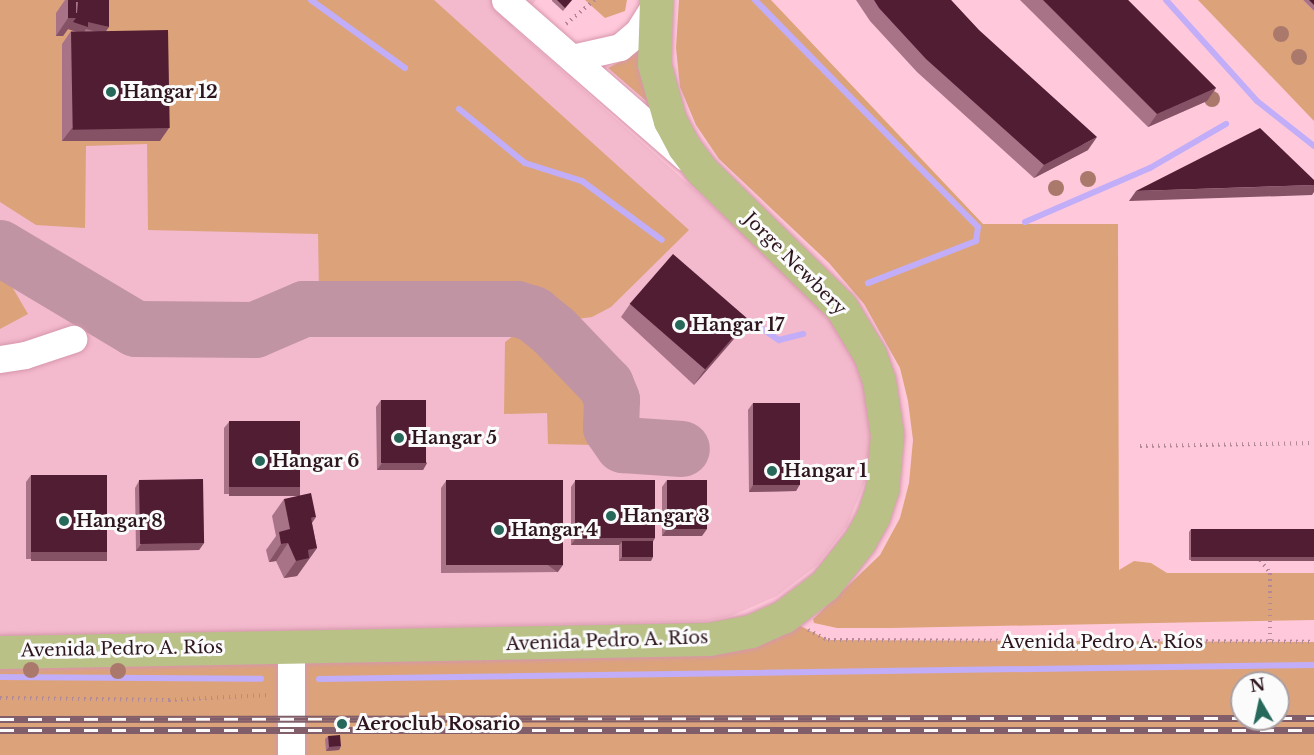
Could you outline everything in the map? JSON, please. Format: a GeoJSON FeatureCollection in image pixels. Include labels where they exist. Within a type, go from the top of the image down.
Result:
{"type":"FeatureCollection","features":[{"type":"Feature","properties":{"kind":"main road","name":"Jorge Newbery"},"geometry":{"type":"LineString","coordinates":[[656,3],[652,35],[660,93],[679,139],[702,171],[841,308],[870,355],[885,408],[886,463],[873,517],[825,585],[783,617]]}},
{"type":"Feature","properties":{"kind":"main road","name":"Avenida Pedro A. Ríos"},"geometry":{"type":"LineString","coordinates":[[0,652],[665,642],[709,639],[751,630],[783,617]]}},
{"type":"Feature","properties":{"kind":"street"},"geometry":{"type":"LineString","coordinates":[[506,0],[702,171]]}},
{"type":"Feature","properties":{"kind":"street"},"geometry":{"type":"LineString","coordinates":[[572,58],[620,47],[638,32],[656,3]]}},
{"type":"Feature","properties":{"kind":"street"},"geometry":{"type":"LineString","coordinates":[[0,359],[25,355],[73,339]]}},
{"type":"Feature","properties":{"kind":"street"},"geometry":{"type":"LineString","coordinates":[[291,646],[291,755]]}},
{"type":"Feature","properties":{"kind":"path"},"geometry":{"type":"LineString","coordinates":[[550,39],[595,0]]}},
{"type":"Feature","properties":{"kind":"path"},"geometry":{"type":"LineString","coordinates":[[1140,446],[1314,443]]}},
{"type":"Feature","properties":{"kind":"path"},"geometry":{"type":"LineString","coordinates":[[1260,560],[1270,573],[1270,642]]}},
{"type":"Feature","properties":{"kind":"path","name":"Avenida Pedro A. Ríos"},"geometry":{"type":"LineString","coordinates":[[783,617],[828,640],[1314,642]]}},
{"type":"Feature","properties":{"kind":"path"},"geometry":{"type":"LineString","coordinates":[[0,698],[169,700],[291,694]]}},
{"type":"Feature","properties":{"kind":"shaded area"},"geometry":{"type":"Polygon","coordinates":[[[0,0],[536,0],[513,27],[832,313],[865,380],[872,430],[866,479],[847,526],[816,566],[777,596],[731,616],[706,621],[0,637],[0,0]]]}},
{"type":"Feature","properties":{"kind":"shaded area"},"geometry":{"type":"Polygon","coordinates":[[[0,0],[434,0],[689,230],[611,307],[592,317],[577,319],[564,317],[533,295],[319,292],[318,234],[148,230],[147,144],[86,146],[85,228],[36,225],[0,202],[0,0]]]}},
{"type":"Feature","properties":{"kind":"shaded area"},"geometry":{"type":"Polygon","coordinates":[[[585,0],[627,0],[625,11],[605,18],[585,0]]]}},
{"type":"Feature","properties":{"kind":"shaded area"},"geometry":{"type":"Polygon","coordinates":[[[679,0],[771,0],[983,224],[1118,224],[1119,570],[1134,561],[1151,563],[1167,573],[1314,573],[1314,620],[891,628],[837,628],[814,623],[813,619],[880,555],[900,518],[909,483],[913,440],[908,401],[900,368],[864,304],[829,263],[719,159],[696,125],[680,87],[676,48],[679,0]]]}},
{"type":"Feature","properties":{"kind":"shaded area"},"geometry":{"type":"Polygon","coordinates":[[[1198,0],[1303,0],[1314,11],[1314,121],[1198,0]]]}},
{"type":"Feature","properties":{"kind":"shaded area"},"geometry":{"type":"Polygon","coordinates":[[[640,51],[652,106],[608,68],[640,51]]]}},
{"type":"Feature","properties":{"kind":"shaded area"},"geometry":{"type":"Polygon","coordinates":[[[0,266],[28,314],[0,329],[0,266]]]}},
{"type":"Feature","properties":{"kind":"shaded area"},"geometry":{"type":"Polygon","coordinates":[[[518,332],[533,335],[595,398],[594,445],[548,444],[547,413],[504,414],[505,342],[518,332]]]}},
{"type":"Feature","properties":{"kind":"shaded area"},"geometry":{"type":"Polygon","coordinates":[[[783,617],[828,640],[1314,642],[1314,755],[0,755],[0,652],[665,642],[783,617]]]}},
{"type":"Feature","properties":{"kind":"building"},"geometry":{"type":"Polygon","coordinates":[[[68,0],[76,0],[76,18],[68,18],[68,0]]]}},
{"type":"Feature","properties":{"kind":"building"},"geometry":{"type":"Polygon","coordinates":[[[76,0],[109,0],[109,27],[88,22],[88,27],[73,22],[77,13],[78,2],[76,0]]]}},
{"type":"Feature","properties":{"kind":"building"},"geometry":{"type":"Polygon","coordinates":[[[557,0],[572,0],[565,8],[557,0]]]}},
{"type":"Feature","properties":{"kind":"building"},"geometry":{"type":"Polygon","coordinates":[[[874,0],[951,0],[979,30],[1097,137],[1044,165],[926,59],[874,0]]]}},
{"type":"Feature","properties":{"kind":"building"},"geometry":{"type":"Polygon","coordinates":[[[1043,0],[1128,0],[1216,88],[1157,114],[1043,0]]]}},
{"type":"Feature","properties":{"kind":"building","name":"Hangar 12"},"geometry":{"type":"Polygon","coordinates":[[[168,30],[170,128],[73,130],[71,32],[168,30]]]}},
{"type":"Feature","properties":{"kind":"building"},"geometry":{"type":"Polygon","coordinates":[[[1260,128],[1314,180],[1314,185],[1136,191],[1260,128]]]}},
{"type":"Feature","properties":{"kind":"building","name":"Hangar 17"},"geometry":{"type":"Polygon","coordinates":[[[673,254],[748,320],[705,369],[630,304],[673,254]]]}},
{"type":"Feature","properties":{"kind":"building","name":"Hangar 5"},"geometry":{"type":"Polygon","coordinates":[[[381,400],[426,400],[426,463],[381,463],[381,400]]]}},
{"type":"Feature","properties":{"kind":"building","name":"Hangar 1"},"geometry":{"type":"Polygon","coordinates":[[[753,403],[800,403],[800,485],[753,485],[753,403]]]}},
{"type":"Feature","properties":{"kind":"building","name":"Hangar 6"},"geometry":{"type":"Polygon","coordinates":[[[229,421],[300,421],[300,487],[229,487],[229,421]]]}},
{"type":"Feature","properties":{"kind":"building","name":"Hangar 8"},"geometry":{"type":"Polygon","coordinates":[[[31,475],[107,475],[107,552],[31,552],[31,475]]]}},
{"type":"Feature","properties":{"kind":"building"},"geometry":{"type":"Polygon","coordinates":[[[203,479],[204,543],[140,544],[139,480],[203,479]]]}},
{"type":"Feature","properties":{"kind":"building","name":"Hangar 4"},"geometry":{"type":"Polygon","coordinates":[[[446,480],[563,480],[563,565],[446,565],[446,480]]]}},
{"type":"Feature","properties":{"kind":"building","name":"Hangar 3"},"geometry":{"type":"Polygon","coordinates":[[[575,480],[655,480],[655,538],[575,538],[575,480]]]}},
{"type":"Feature","properties":{"kind":"building"},"geometry":{"type":"Polygon","coordinates":[[[667,480],[707,480],[707,529],[667,529],[667,480]]]}},
{"type":"Feature","properties":{"kind":"building"},"geometry":{"type":"Polygon","coordinates":[[[311,493],[316,517],[311,518],[317,548],[308,550],[309,558],[296,561],[288,543],[281,544],[279,532],[290,529],[284,499],[311,493]]]}},
{"type":"Feature","properties":{"kind":"building"},"geometry":{"type":"Polygon","coordinates":[[[1191,529],[1314,529],[1314,557],[1191,557],[1191,529]]]}},
{"type":"Feature","properties":{"kind":"building"},"geometry":{"type":"Polygon","coordinates":[[[622,541],[653,541],[653,557],[622,557],[622,541]]]}},
{"type":"Feature","properties":{"kind":"building"},"geometry":{"type":"Polygon","coordinates":[[[340,735],[341,746],[329,747],[328,736],[340,735]]]}},
{"type":"Feature","properties":{"kind":"waterway"},"geometry":{"type":"LineString","coordinates":[[311,0],[405,68]]}},
{"type":"Feature","properties":{"kind":"waterway"},"geometry":{"type":"LineString","coordinates":[[755,0],[978,227],[976,241],[868,283]]}},
{"type":"Feature","properties":{"kind":"waterway"},"geometry":{"type":"LineString","coordinates":[[1166,0],[1257,101],[1314,146]]}},
{"type":"Feature","properties":{"kind":"waterway"},"geometry":{"type":"LineString","coordinates":[[459,109],[525,163],[582,181],[662,240]]}},
{"type":"Feature","properties":{"kind":"waterway"},"geometry":{"type":"LineString","coordinates":[[1025,222],[1150,168],[1226,124]]}},
{"type":"Feature","properties":{"kind":"waterway"},"geometry":{"type":"LineString","coordinates":[[755,324],[779,340],[803,334]]}},
{"type":"Feature","properties":{"kind":"waterway"},"geometry":{"type":"LineString","coordinates":[[319,679],[1314,665]]}},
{"type":"Feature","properties":{"kind":"waterway"},"geometry":{"type":"LineString","coordinates":[[0,677],[261,679]]}},
{"type":"Feature","properties":{"kind":"taxiway"},"geometry":{"type":"LineString","coordinates":[[0,248],[136,329],[255,330],[304,309],[517,309],[533,314],[554,331],[606,385],[612,400],[611,428],[623,445],[682,449]]}},
{"type":"Feature","properties":{"kind":"railway"},"geometry":{"type":"LineString","coordinates":[[0,719],[1230,718]]}},
{"type":"Feature","properties":{"kind":"railway"},"geometry":{"type":"LineString","coordinates":[[1290,718],[1314,718]]}},
{"type":"Feature","properties":{"kind":"railway"},"geometry":{"type":"LineString","coordinates":[[0,730],[1314,730]]}},
{"type":"Feature","properties":{"kind":"place","name":"Hangar 12"},"geometry":{"type":"Point","coordinates":[111,92]}},
{"type":"Feature","properties":{"kind":"place","name":"Hangar 17"},"geometry":{"type":"Point","coordinates":[680,325]}},
{"type":"Feature","properties":{"kind":"place","name":"Hangar 5"},"geometry":{"type":"Point","coordinates":[399,438]}},
{"type":"Feature","properties":{"kind":"place","name":"Hangar 6"},"geometry":{"type":"Point","coordinates":[260,461]}},
{"type":"Feature","properties":{"kind":"place","name":"Hangar 1"},"geometry":{"type":"Point","coordinates":[772,471]}},
{"type":"Feature","properties":{"kind":"place","name":"Hangar 3"},"geometry":{"type":"Point","coordinates":[611,516]}},
{"type":"Feature","properties":{"kind":"place","name":"Hangar 8"},"geometry":{"type":"Point","coordinates":[64,521]}},
{"type":"Feature","properties":{"kind":"place","name":"Hangar 4"},"geometry":{"type":"Point","coordinates":[499,530]}},
{"type":"Feature","properties":{"kind":"place","name":"Aeroclub Rosario"},"geometry":{"type":"Point","coordinates":[342,724]}}]}
